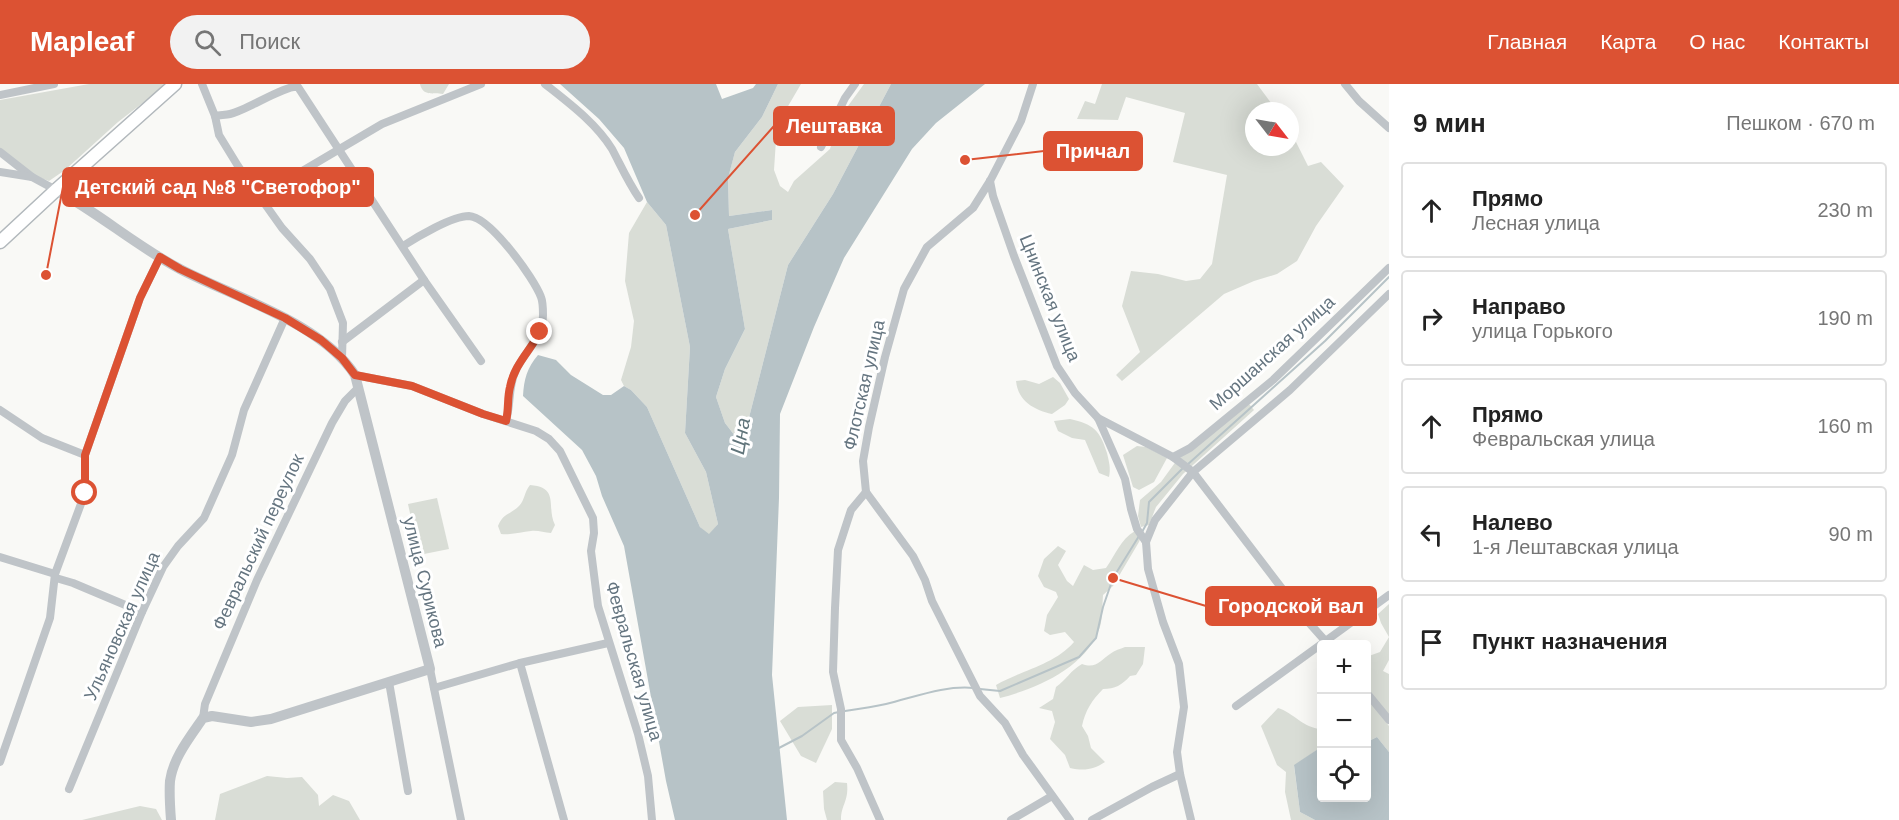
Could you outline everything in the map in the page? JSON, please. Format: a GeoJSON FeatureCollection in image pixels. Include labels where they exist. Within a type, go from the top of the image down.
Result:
{"type":"FeatureCollection","features":[{"type":"Feature","properties":{"kind":"main road"},"geometry":{"type":"LineString","coordinates":[[0,242],[175,84]]}},
{"type":"Feature","properties":{"kind":"street"},"geometry":{"type":"LineString","coordinates":[[0,95],[54,84]]}},
{"type":"Feature","properties":{"kind":"street"},"geometry":{"type":"LineString","coordinates":[[202,84],[215,116],[219,135],[238,166],[282,228],[310,259],[330,289],[343,323],[342,358]]}},
{"type":"Feature","properties":{"kind":"street"},"geometry":{"type":"LineString","coordinates":[[260,196],[382,124],[481,84]]}},
{"type":"Feature","properties":{"kind":"street"},"geometry":{"type":"LineString","coordinates":[[545,84],[568,102],[611,147],[627,181],[639,198]]}},
{"type":"Feature","properties":{"kind":"street"},"geometry":{"type":"LineString","coordinates":[[821,147],[845,98],[855,84]]}},
{"type":"Feature","properties":{"kind":"street","name":"Флотская улица"},"geometry":{"type":"LineString","coordinates":[[866,492],[863,462],[868,427],[904,289],[927,247],[974,208],[1021,121],[1033,84]]}},
{"type":"Feature","properties":{"kind":"street"},"geometry":{"type":"LineString","coordinates":[[1346,84],[1359,101],[1389,128]]}},
{"type":"Feature","properties":{"kind":"street"},"geometry":{"type":"LineString","coordinates":[[215,116],[231,114],[265,100],[285,88],[294,86],[303,91],[424,280],[481,361]]}},
{"type":"Feature","properties":{"kind":"street"},"geometry":{"type":"LineString","coordinates":[[32,177],[0,170],[3,154],[32,177],[56,190]]}},
{"type":"Feature","properties":{"kind":"street","name":"Цнинская улица"},"geometry":{"type":"LineString","coordinates":[[990,181],[1014,256],[1057,366],[1075,393],[1098,418],[1125,478],[1137,529],[1146,542],[1148,569],[1163,622],[1179,664],[1184,707],[1177,752],[1191,820]]}},
{"type":"Feature","properties":{"kind":"street","name":"улица Сурикова"},"geometry":{"type":"LineString","coordinates":[[56,190],[180,269],[285,318],[321,340],[342,358],[355,375],[411,589],[461,820]]}},
{"type":"Feature","properties":{"kind":"street"},"geometry":{"type":"LineString","coordinates":[[403,246],[455,219],[469,216],[483,223],[513,251],[527,270],[542,298],[543,317],[540,332],[514,373],[509,389],[509,410],[506,421]]}},
{"type":"Feature","properties":{"kind":"street"},"geometry":{"type":"LineString","coordinates":[[0,762],[50,618],[55,576],[85,493],[85,455],[140,298],[160,257]]}},
{"type":"Feature","properties":{"kind":"street","name":"Моршанская улица"},"geometry":{"type":"LineString","coordinates":[[1173,457],[1190,448],[1273,380],[1389,268]]}},
{"type":"Feature","properties":{"kind":"street"},"geometry":{"type":"LineString","coordinates":[[342,342],[424,280]]}},
{"type":"Feature","properties":{"kind":"street","name":"Моршанская улица"},"geometry":{"type":"LineString","coordinates":[[1146,542],[1155,520],[1187,468],[1290,390],[1389,294]]}},
{"type":"Feature","properties":{"kind":"street","name":"Ульяновская улица"},"geometry":{"type":"LineString","coordinates":[[69,789],[163,567],[178,546],[204,518],[232,455],[244,410],[285,318]]}},
{"type":"Feature","properties":{"kind":"street","name":"Февральская улица"},"geometry":{"type":"LineString","coordinates":[[355,375],[412,386],[483,414],[536,431],[560,451],[593,518],[594,533],[591,551],[598,606],[638,734],[648,776],[652,820]]}},
{"type":"Feature","properties":{"kind":"street","name":"Февральский переулок"},"geometry":{"type":"LineString","coordinates":[[203,718],[205,704],[257,580],[332,423],[345,401],[358,388]]}},
{"type":"Feature","properties":{"kind":"street"},"geometry":{"type":"LineString","coordinates":[[0,410],[42,438],[85,455]]}},
{"type":"Feature","properties":{"kind":"street","name":"Цнинская улица"},"geometry":{"type":"LineString","coordinates":[[1098,418],[1173,457],[1187,468],[1324,640]]}},
{"type":"Feature","properties":{"kind":"street"},"geometry":{"type":"LineString","coordinates":[[880,820],[857,768],[841,740],[841,709],[834,672],[838,550],[851,510],[866,492],[913,556],[932,601],[979,694],[1005,723],[1023,755],[1070,820]]}},
{"type":"Feature","properties":{"kind":"street"},"geometry":{"type":"LineString","coordinates":[[0,557],[55,576],[142,612]]}},
{"type":"Feature","properties":{"kind":"street"},"geometry":{"type":"LineString","coordinates":[[1331,640],[1389,595]]}},
{"type":"Feature","properties":{"kind":"street"},"geometry":{"type":"LineString","coordinates":[[434,688],[520,663],[608,643]]}},
{"type":"Feature","properties":{"kind":"street"},"geometry":{"type":"LineString","coordinates":[[1236,706],[1317,650]]}},
{"type":"Feature","properties":{"kind":"street"},"geometry":{"type":"LineString","coordinates":[[520,663],[564,820]]}},
{"type":"Feature","properties":{"kind":"street"},"geometry":{"type":"LineString","coordinates":[[171,820],[170,782],[173,769],[185,745],[203,718],[212,716],[251,722],[271,719],[430,669]]}},
{"type":"Feature","properties":{"kind":"street"},"geometry":{"type":"LineString","coordinates":[[389,682],[408,791]]}},
{"type":"Feature","properties":{"kind":"street"},"geometry":{"type":"LineString","coordinates":[[1368,694],[1389,720]]}},
{"type":"Feature","properties":{"kind":"street"},"geometry":{"type":"LineString","coordinates":[[1092,820],[1180,774]]}},
{"type":"Feature","properties":{"kind":"street"},"geometry":{"type":"LineString","coordinates":[[1011,820],[1052,796]]}},
{"type":"Feature","properties":{"kind":"shaded area"},"geometry":{"type":"Polygon","coordinates":[[[89,84],[163,84],[162,88],[49,181],[35,176],[0,149],[0,100],[89,84]]]}},
{"type":"Feature","properties":{"kind":"shaded area"},"geometry":{"type":"Polygon","coordinates":[[[420,84],[449,84],[443,94],[423,91],[420,84]]]}},
{"type":"Feature","properties":{"kind":"shaded area"},"geometry":{"type":"Polygon","coordinates":[[[560,84],[716,84],[722,99],[753,88],[756,84],[778,84],[762,117],[735,152],[728,178],[729,216],[772,210],[772,220],[728,229],[745,329],[725,369],[716,397],[725,423],[742,445],[788,265],[833,194],[891,84],[985,84],[936,123],[912,149],[844,258],[780,414],[772,675],[787,820],[675,820],[624,546],[602,496],[596,476],[582,450],[523,396],[527,374],[538,355],[556,360],[571,375],[603,395],[611,395],[624,386],[631,390],[647,407],[700,527],[709,534],[718,524],[706,472],[685,433],[690,347],[666,225],[647,202],[624,148],[599,119],[560,84]]]}},
{"type":"Feature","properties":{"kind":"shaded area"},"geometry":{"type":"Polygon","coordinates":[[[778,84],[801,84],[777,125],[774,170],[780,186],[788,192],[794,181],[830,149],[840,117],[864,84],[891,84],[833,194],[788,265],[742,445],[725,423],[716,397],[725,369],[745,329],[728,229],[772,220],[772,210],[729,216],[728,177],[735,152],[762,117],[778,84]]]}},
{"type":"Feature","properties":{"kind":"shaded area"},"geometry":{"type":"Polygon","coordinates":[[[1102,84],[1257,84],[1270,102],[1245,102],[1245,156],[1299,156],[1299,148],[1308,166],[1321,162],[1344,186],[1316,226],[1297,261],[1277,274],[1224,294],[1122,381],[1116,375],[1140,352],[1122,306],[1131,271],[1158,274],[1186,281],[1200,279],[1212,264],[1227,175],[1173,162],[1185,113],[1126,97],[1118,120],[1077,119],[1085,101],[1095,104],[1102,84]]]}},
{"type":"Feature","properties":{"kind":"shaded area"},"geometry":{"type":"Polygon","coordinates":[[[647,202],[666,225],[690,347],[685,433],[706,472],[718,524],[709,535],[700,527],[647,407],[624,386],[621,380],[631,347],[634,321],[625,281],[629,233],[647,202]]]}},
{"type":"Feature","properties":{"kind":"shaded area"},"geometry":{"type":"Polygon","coordinates":[[[1053,377],[1060,383],[1069,399],[1065,405],[1052,414],[1028,404],[1017,388],[1016,381],[1025,380],[1039,384],[1053,377]]]}},
{"type":"Feature","properties":{"kind":"shaded area"},"geometry":{"type":"Polygon","coordinates":[[[1249,404],[1254,410],[1183,474],[1156,507],[1149,525],[1141,527],[1138,516],[1140,500],[1161,482],[1177,460],[1249,404]]]}},
{"type":"Feature","properties":{"kind":"shaded area"},"geometry":{"type":"Polygon","coordinates":[[[1070,419],[1090,426],[1098,433],[1107,453],[1109,477],[1099,473],[1085,440],[1072,438],[1058,431],[1054,421],[1070,419]]]}},
{"type":"Feature","properties":{"kind":"shaded area"},"geometry":{"type":"Polygon","coordinates":[[[1137,446],[1146,447],[1167,458],[1154,482],[1139,490],[1133,487],[1123,455],[1137,446]]]}},
{"type":"Feature","properties":{"kind":"shaded area"},"geometry":{"type":"Polygon","coordinates":[[[530,485],[539,487],[549,494],[555,525],[551,533],[534,531],[501,534],[498,526],[500,522],[504,516],[521,504],[530,485]]]}},
{"type":"Feature","properties":{"kind":"shaded area"},"geometry":{"type":"Polygon","coordinates":[[[437,498],[449,549],[419,555],[408,504],[437,498]]]}},
{"type":"Feature","properties":{"kind":"shaded area"},"geometry":{"type":"Polygon","coordinates":[[[1135,531],[1141,537],[1113,586],[1103,595],[1101,624],[1091,645],[1070,667],[1056,676],[1028,689],[1000,698],[996,685],[1047,662],[1074,642],[1065,632],[1050,635],[1044,631],[1047,615],[1058,597],[1056,592],[1044,587],[1038,576],[1044,559],[1058,546],[1066,551],[1058,565],[1067,581],[1073,586],[1084,565],[1093,570],[1106,568],[1122,543],[1135,531]]]}},
{"type":"Feature","properties":{"kind":"shaded area"},"geometry":{"type":"Polygon","coordinates":[[[1389,604],[1389,637],[1378,614],[1389,604]]]}},
{"type":"Feature","properties":{"kind":"shaded area"},"geometry":{"type":"Polygon","coordinates":[[[1389,637],[1389,660],[1383,671],[1389,674],[1389,715],[1371,694],[1371,655],[1380,652],[1389,637]]]}},
{"type":"Feature","properties":{"kind":"shaded area"},"geometry":{"type":"Polygon","coordinates":[[[1125,647],[1145,647],[1143,664],[1136,675],[1130,676],[1118,686],[1103,689],[1090,706],[1082,726],[1091,748],[1105,762],[1088,769],[1070,768],[1065,755],[1050,739],[1055,722],[1052,711],[1039,708],[1053,699],[1056,687],[1078,666],[1094,665],[1125,647]]]}},
{"type":"Feature","properties":{"kind":"shaded area"},"geometry":{"type":"Polygon","coordinates":[[[1371,703],[1389,726],[1389,752],[1377,737],[1371,740],[1371,703]]]}},
{"type":"Feature","properties":{"kind":"shaded area"},"geometry":{"type":"Polygon","coordinates":[[[832,705],[832,729],[816,763],[801,756],[780,721],[798,707],[832,705]]]}},
{"type":"Feature","properties":{"kind":"shaded area"},"geometry":{"type":"Polygon","coordinates":[[[1278,708],[1317,728],[1317,750],[1294,766],[1300,812],[1315,820],[1291,820],[1285,792],[1286,772],[1277,765],[1261,726],[1278,708]]]}},
{"type":"Feature","properties":{"kind":"shaded area"},"geometry":{"type":"Polygon","coordinates":[[[1377,737],[1389,752],[1389,820],[1315,820],[1300,812],[1294,765],[1317,750],[1317,802],[1371,802],[1371,740],[1377,737]]]}},
{"type":"Feature","properties":{"kind":"shaded area"},"geometry":{"type":"Polygon","coordinates":[[[267,776],[302,777],[318,795],[319,806],[333,795],[349,801],[360,820],[215,820],[220,794],[267,776]]]}},
{"type":"Feature","properties":{"kind":"shaded area"},"geometry":{"type":"Polygon","coordinates":[[[835,782],[847,783],[847,795],[841,820],[827,820],[823,791],[835,782]]]}},
{"type":"Feature","properties":{"kind":"shaded area"},"geometry":{"type":"Polygon","coordinates":[[[140,806],[156,809],[162,820],[82,820],[140,806]]]}},
{"type":"Feature","properties":{"kind":"waterway"},"geometry":{"type":"LineString","coordinates":[[1187,465],[1325,341],[1389,277]]}},
{"type":"Feature","properties":{"kind":"waterway"},"geometry":{"type":"LineString","coordinates":[[1142,532],[1147,523],[1149,502],[1182,469]]}},
{"type":"Feature","properties":{"kind":"waterway"},"geometry":{"type":"LineString","coordinates":[[980,689],[1000,691],[1079,657],[1096,638],[1113,578],[1139,536]]}},
{"type":"Feature","properties":{"kind":"waterway"},"geometry":{"type":"LineString","coordinates":[[845,711],[952,688],[974,688]]}},
{"type":"Feature","properties":{"kind":"waterway"},"geometry":{"type":"LineString","coordinates":[[777,749],[839,712]]}},
{"type":"Feature","properties":{"kind":"place","name":"Причал"},"geometry":{"type":"Point","coordinates":[965,160]}},
{"type":"Feature","properties":{"kind":"place","name":"Лештавка"},"geometry":{"type":"Point","coordinates":[695,215]}},
{"type":"Feature","properties":{"kind":"place","name":"Детский сад №8 \"Светофор\""},"geometry":{"type":"Point","coordinates":[46,275]}},
{"type":"Feature","properties":{"kind":"place","name":"Городской вал"},"geometry":{"type":"Point","coordinates":[1113,578]}},
{"type":"Feature","properties":{"kind":"route"},"geometry":{"type":"LineString","coordinates":[[85,493],[85,455],[140,298],[160,257],[180,269],[285,318],[321,340],[351,367],[355,375],[412,386],[506,421],[509,410],[509,389],[514,373],[540,332]]}},
{"type":"Feature","properties":{"kind":"water label","name":"Цна"},"geometry":{"type":"Point","coordinates":[740,436]}}]}
